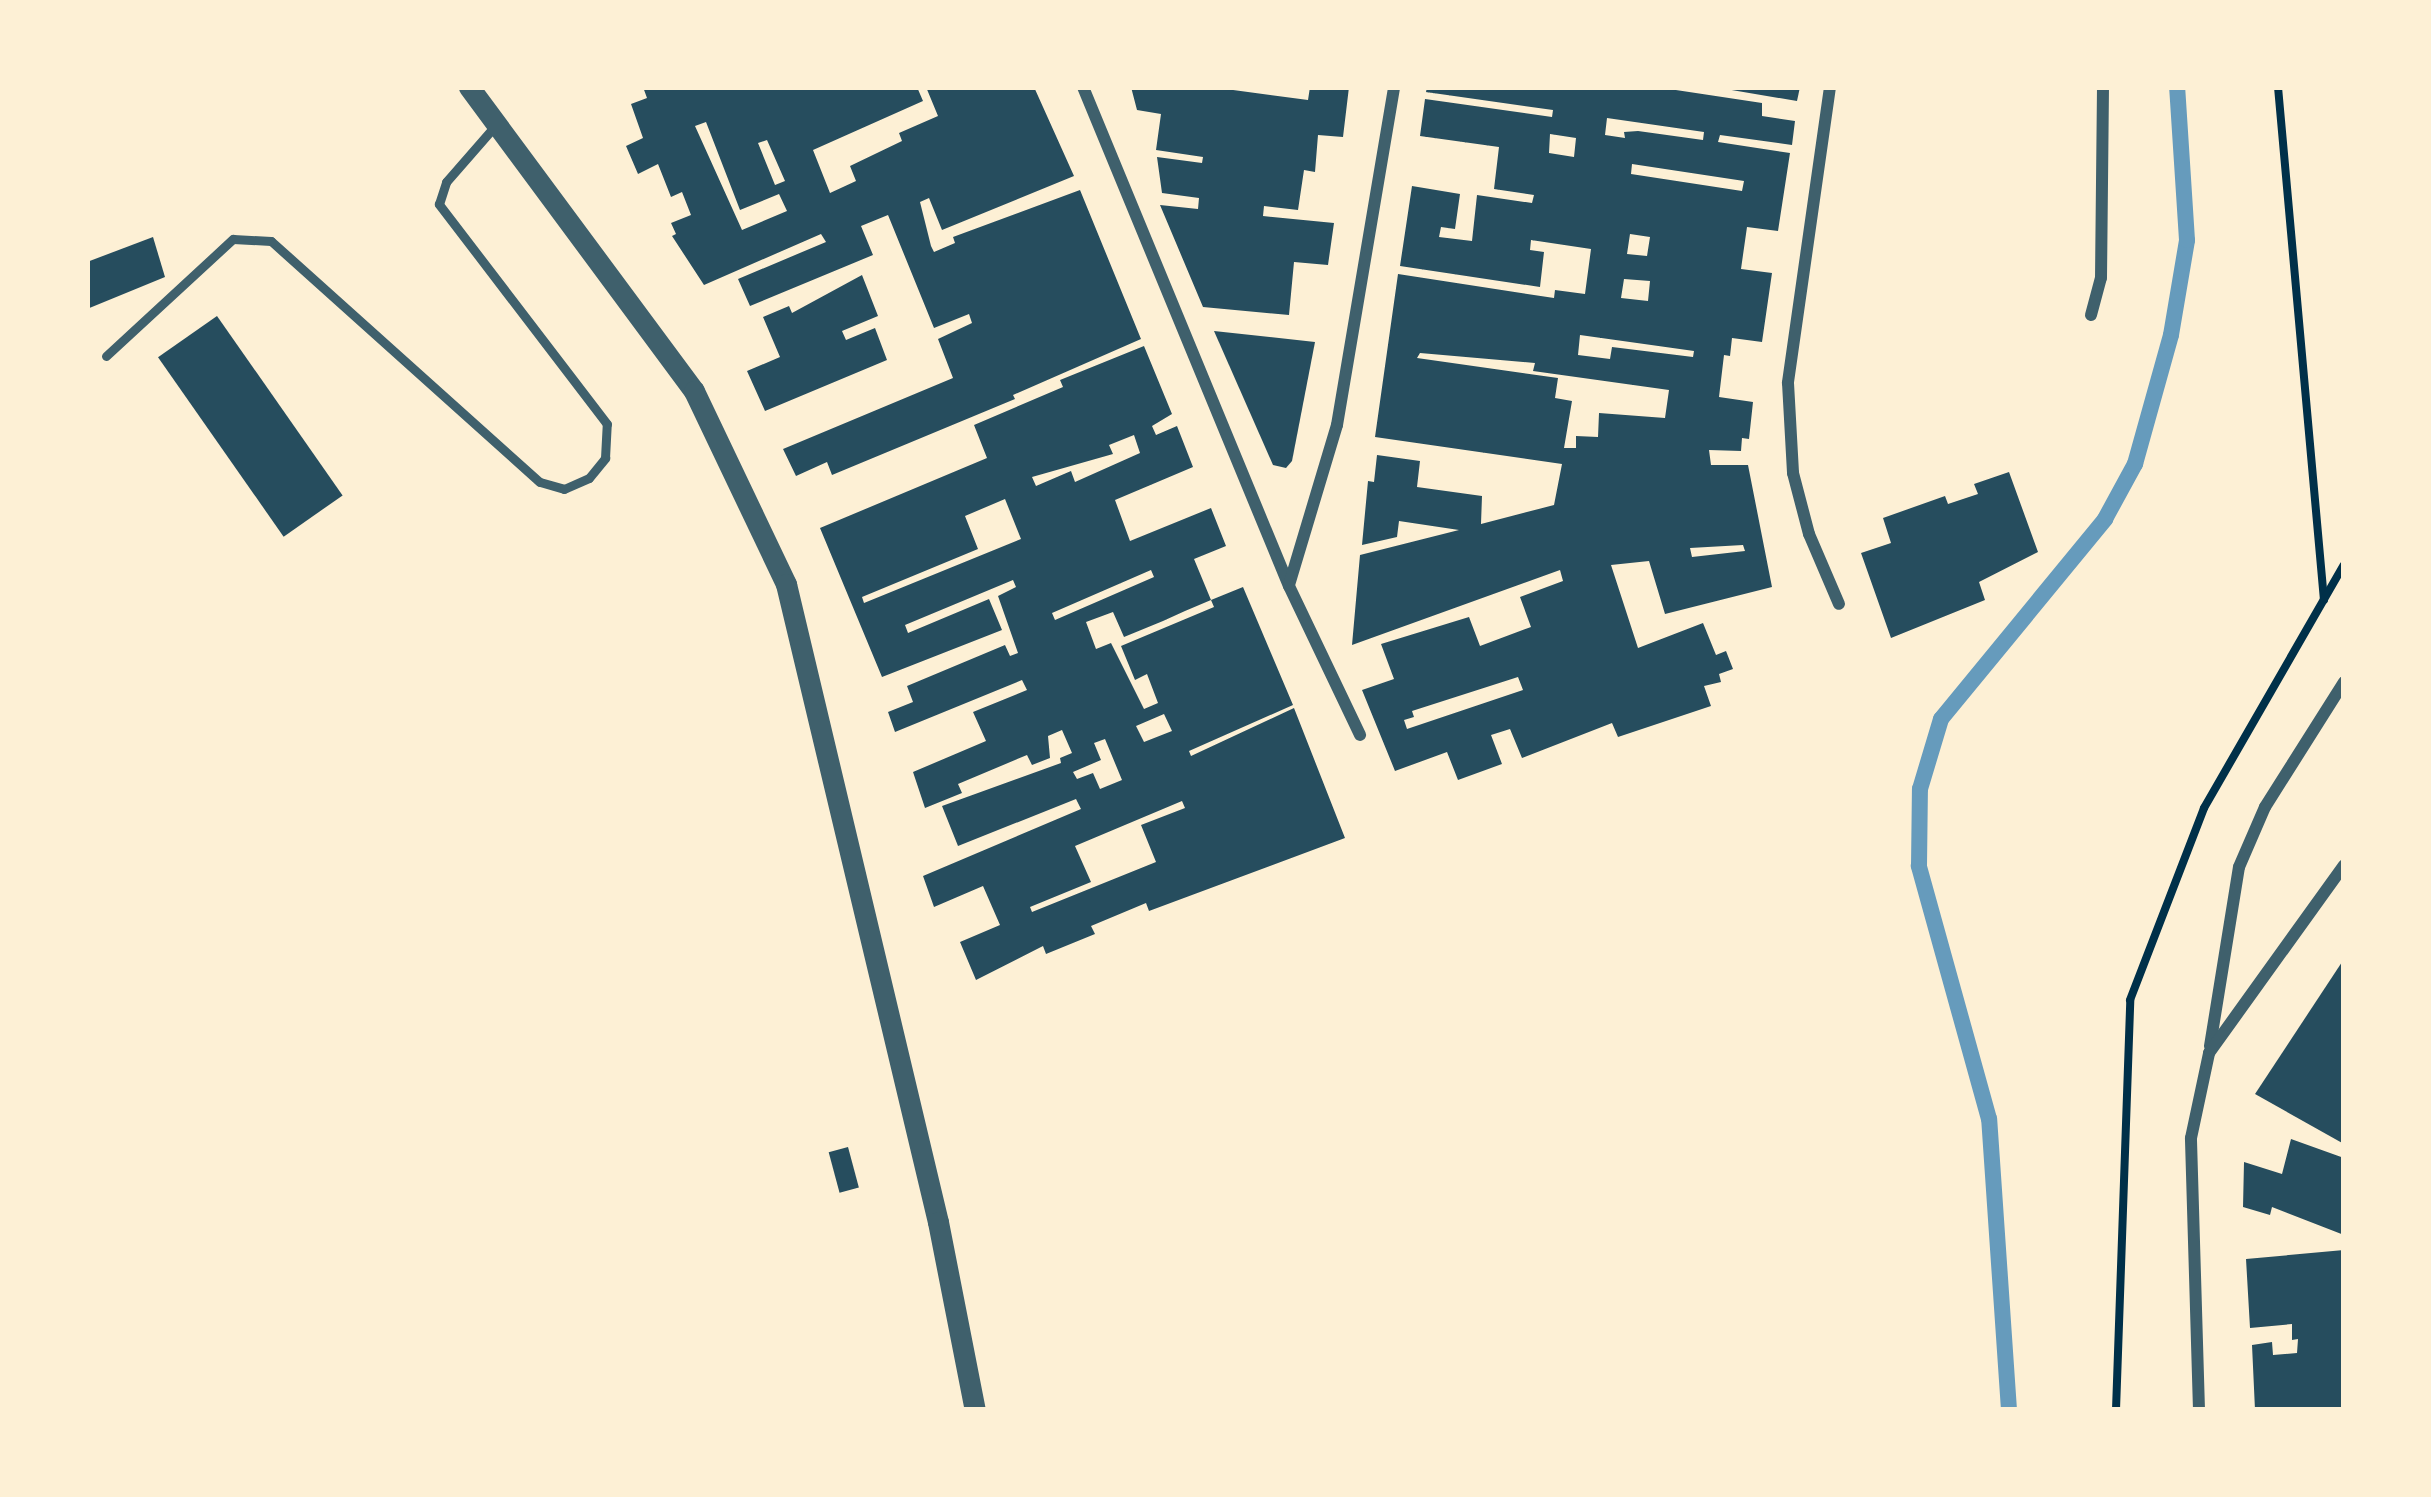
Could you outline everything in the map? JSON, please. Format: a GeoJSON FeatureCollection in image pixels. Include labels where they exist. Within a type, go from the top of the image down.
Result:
{"type":"FeatureCollection","features":[{"type":"Feature","properties":{"kind":"street"},"geometry":{"type":"LineString","coordinates":[[469,87],[694,391],[785,584],[938,1222],[975,1410]]}},
{"type":"Feature","properties":{"kind":"street"},"geometry":{"type":"LineString","coordinates":[[1083,87],[1289,586],[1360,735]]}},
{"type":"Feature","properties":{"kind":"street"},"geometry":{"type":"LineString","coordinates":[[1289,586],[1337,425],[1394,87]]}},
{"type":"Feature","properties":{"kind":"street"},"geometry":{"type":"LineString","coordinates":[[1830,87],[1788,383],[1793,473],[1808,534],[1839,604]]}},
{"type":"Feature","properties":{"kind":"street"},"geometry":{"type":"LineString","coordinates":[[2091,315],[2101,278],[2103,87]]}},
{"type":"Feature","properties":{"kind":"street"},"geometry":{"type":"LineString","coordinates":[[2199,1410],[2191,1138],[2239,868],[2265,807],[2344,682]]}},
{"type":"Feature","properties":{"kind":"street"},"geometry":{"type":"LineString","coordinates":[[2209,1053],[2344,865]]}},
{"type":"Feature","properties":{"kind":"lane"},"geometry":{"type":"LineString","coordinates":[[106,356],[233,239],[271,241],[540,482],[564,489],[589,478],[605,458],[608,424],[440,204],[446,182],[497,122]]}},
{"type":"Feature","properties":{"kind":"path"},"geometry":{"type":"LineString","coordinates":[[2278,87],[2324,601]]}},
{"type":"Feature","properties":{"kind":"path"},"geometry":{"type":"LineString","coordinates":[[2116,1410],[2130,1000],[2204,808],[2344,566]]}},
{"type":"Feature","properties":{"kind":"building"},"geometry":{"type":"Polygon","coordinates":[[[643,87],[917,87],[923,101],[813,150],[830,193],[856,181],[850,166],[902,141],[899,133],[938,116],[926,87],[1034,87],[1074,176],[942,230],[929,198],[920,202],[931,246],[934,252],[955,243],[953,237],[1080,190],[1141,339],[1013,395],[1015,399],[832,475],[827,462],[796,476],[783,449],[953,378],[938,339],[972,323],[969,314],[934,328],[888,215],[861,226],[873,255],[750,306],[738,279],[826,242],[821,234],[704,285],[672,236],[676,234],[671,223],[691,215],[682,192],[671,197],[658,164],[638,174],[626,146],[643,138],[631,104],[647,98],[643,87]],[[706,122],[695,126],[742,230],[787,211],[779,194],[740,210],[706,122]],[[767,140],[758,143],[775,185],[785,181],[767,140]]]}},
{"type":"Feature","properties":{"kind":"building"},"geometry":{"type":"Polygon","coordinates":[[[1131,87],[1211,87],[1308,100],[1310,87],[1349,87],[1343,137],[1318,135],[1315,172],[1304,170],[1298,210],[1264,206],[1263,216],[1334,223],[1328,265],[1294,262],[1289,315],[1203,307],[1160,205],[1198,209],[1199,198],[1162,193],[1157,157],[1202,163],[1203,157],[1156,150],[1161,114],[1137,110],[1131,87]]]}},
{"type":"Feature","properties":{"kind":"building"},"geometry":{"type":"Polygon","coordinates":[[[1427,87],[1656,87],[1762,103],[1762,116],[1795,121],[1792,145],[1720,135],[1718,142],[1790,153],[1778,231],[1747,227],[1741,269],[1772,273],[1762,342],[1732,338],[1730,356],[1724,355],[1719,397],[1753,402],[1749,439],[1742,438],[1741,451],[1709,450],[1711,465],[1748,465],[1772,587],[1665,614],[1649,561],[1611,565],[1638,648],[1703,623],[1716,655],[1726,651],[1733,669],[1719,674],[1721,682],[1704,686],[1711,706],[1618,737],[1612,723],[1522,758],[1510,729],[1491,735],[1502,764],[1458,780],[1447,752],[1395,771],[1362,690],[1394,679],[1381,644],[1469,617],[1480,646],[1531,627],[1520,597],[1563,581],[1560,570],[1352,645],[1360,555],[1459,530],[1399,521],[1397,537],[1362,545],[1368,481],[1374,482],[1377,455],[1420,461],[1417,487],[1482,496],[1481,524],[1554,505],[1562,464],[1375,437],[1398,274],[1554,298],[1555,290],[1585,294],[1591,249],[1531,240],[1530,250],[1544,252],[1540,287],[1400,266],[1412,186],[1460,194],[1455,229],[1441,227],[1439,237],[1472,241],[1477,195],[1532,203],[1534,195],[1494,189],[1499,147],[1420,136],[1425,99],[1552,117],[1553,110],[1426,92],[1427,87]],[[1607,118],[1605,135],[1625,138],[1624,132],[1638,131],[1703,140],[1704,132],[1607,118]],[[1550,134],[1549,153],[1574,157],[1576,138],[1550,134]],[[1632,164],[1631,174],[1742,191],[1744,181],[1632,164]],[[1630,234],[1627,254],[1647,256],[1650,237],[1630,234]],[[1624,279],[1621,298],[1648,301],[1650,281],[1624,279]],[[1580,335],[1578,355],[1610,359],[1612,347],[1693,357],[1694,351],[1580,335]],[[1420,353],[1417,358],[1558,378],[1555,398],[1572,401],[1564,448],[1576,448],[1576,436],[1598,437],[1599,413],[1665,418],[1669,390],[1533,371],[1535,363],[1420,353]],[[1743,545],[1690,548],[1692,557],[1745,551],[1743,545]],[[1518,677],[1412,711],[1414,717],[1404,720],[1407,729],[1523,690],[1518,677]]]}},
{"type":"Feature","properties":{"kind":"building"},"geometry":{"type":"Polygon","coordinates":[[[1714,87],[1800,87],[1797,101],[1714,87]]]}},
{"type":"Feature","properties":{"kind":"building"},"geometry":{"type":"Polygon","coordinates":[[[153,237],[165,277],[87,309],[87,262],[153,237]]]}},
{"type":"Feature","properties":{"kind":"building"},"geometry":{"type":"Polygon","coordinates":[[[862,275],[878,316],[842,331],[846,340],[875,328],[887,360],[765,411],[747,371],[780,357],[763,317],[789,306],[792,313],[862,275]]]}},
{"type":"Feature","properties":{"kind":"building"},"geometry":{"type":"Polygon","coordinates":[[[217,316],[343,495],[284,537],[158,357],[217,316]]]}},
{"type":"Feature","properties":{"kind":"building"},"geometry":{"type":"Polygon","coordinates":[[[1214,331],[1315,342],[1292,461],[1286,468],[1273,465],[1214,331]]]}},
{"type":"Feature","properties":{"kind":"building"},"geometry":{"type":"Polygon","coordinates":[[[1144,346],[1172,414],[1152,426],[1156,435],[1177,426],[1193,467],[1115,500],[1130,541],[1211,508],[1226,546],[1194,559],[1211,600],[1243,587],[1293,705],[1189,751],[1191,756],[1294,708],[1345,838],[1149,911],[1146,903],[1091,926],[1095,934],[1046,954],[1043,946],[976,980],[960,942],[1000,925],[983,886],[934,907],[923,876],[1081,809],[1076,799],[958,846],[942,806],[1061,763],[1060,758],[1072,753],[1062,730],[1048,736],[1050,758],[1032,765],[1027,755],[958,784],[962,793],[925,808],[913,772],[986,741],[973,712],[1027,690],[1022,680],[895,732],[888,712],[913,702],[907,686],[1005,645],[1010,656],[1018,653],[998,596],[1016,587],[1013,580],[905,625],[908,633],[989,599],[1002,630],[882,677],[820,528],[987,458],[974,425],[1063,387],[1060,380],[1144,346]],[[1134,435],[1109,445],[1113,454],[1032,477],[1036,486],[1071,471],[1075,482],[1140,453],[1134,435]],[[1005,499],[965,516],[978,549],[862,597],[864,603],[1021,539],[1005,499]],[[1151,570],[1052,613],[1055,620],[1154,577],[1151,570]],[[1211,600],[1124,637],[1113,612],[1086,622],[1096,649],[1111,643],[1144,709],[1158,703],[1147,674],[1135,680],[1121,646],[1214,607],[1211,600]],[[1164,714],[1136,726],[1144,742],[1172,731],[1164,714]],[[1105,739],[1094,743],[1101,760],[1073,772],[1077,779],[1093,773],[1100,789],[1122,780],[1105,739]],[[1182,801],[1075,846],[1091,882],[1030,907],[1032,912],[1156,862],[1141,825],[1185,808],[1182,801]]]}},
{"type":"Feature","properties":{"kind":"building"},"geometry":{"type":"Polygon","coordinates":[[[2009,472],[2038,552],[1979,582],[1985,600],[1891,638],[1861,553],[1891,543],[1883,518],[1945,496],[1948,504],[1978,494],[1974,484],[2009,472]]]}},
{"type":"Feature","properties":{"kind":"building"},"geometry":{"type":"Polygon","coordinates":[[[2344,959],[2344,1144],[2255,1094],[2344,959]]]}},
{"type":"Feature","properties":{"kind":"building"},"geometry":{"type":"Polygon","coordinates":[[[2291,1139],[2344,1158],[2344,1235],[2272,1207],[2270,1215],[2243,1207],[2244,1162],[2282,1174],[2291,1139]]]}},
{"type":"Feature","properties":{"kind":"building"},"geometry":{"type":"Polygon","coordinates":[[[848,1147],[859,1188],[840,1193],[829,1152],[848,1147]]]}},
{"type":"Feature","properties":{"kind":"building"},"geometry":{"type":"Polygon","coordinates":[[[2344,1250],[2344,1410],[2255,1410],[2252,1345],[2272,1342],[2273,1355],[2297,1353],[2298,1339],[2292,1340],[2292,1324],[2250,1328],[2246,1259],[2344,1250]]]}},
{"type":"Feature","properties":{"kind":"waterway"},"geometry":{"type":"LineString","coordinates":[[2009,1410],[1989,1119],[1919,866],[1920,789],[1941,719],[2105,519],[2135,464],[2171,335],[2187,240],[2177,87]]}}]}
